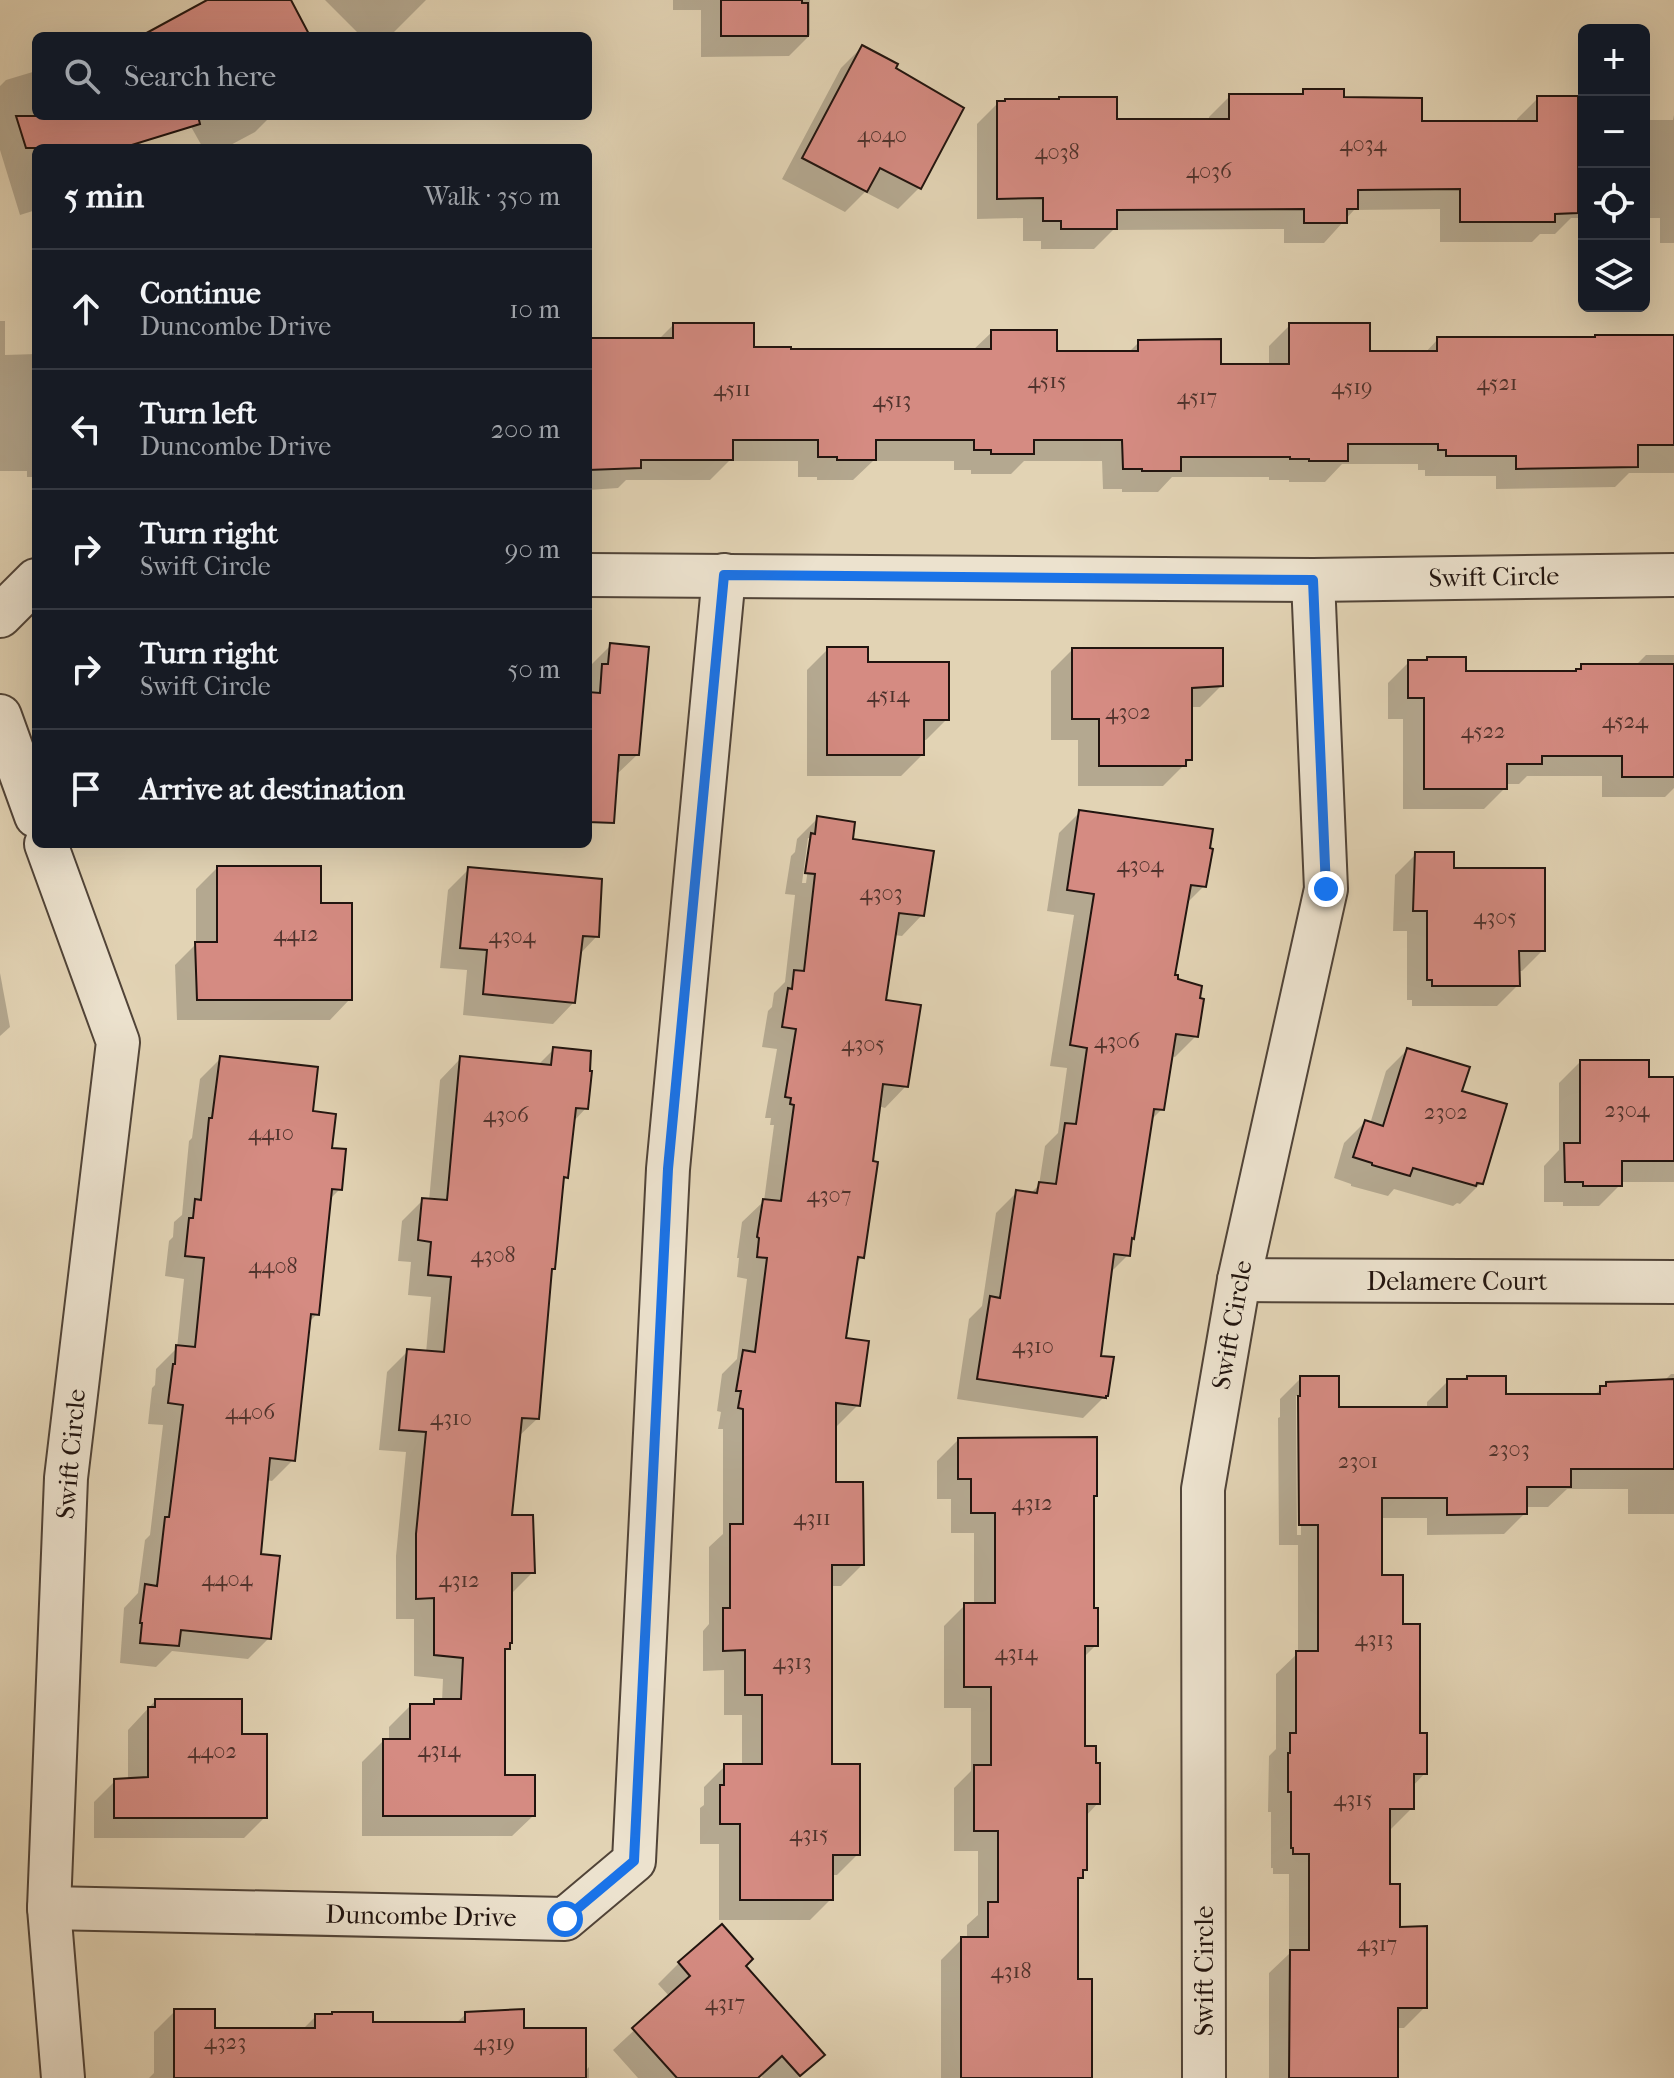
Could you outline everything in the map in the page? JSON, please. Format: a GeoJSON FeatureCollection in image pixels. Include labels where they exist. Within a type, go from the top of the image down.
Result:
{"type":"FeatureCollection","features":[{"type":"Feature","properties":{"kind":"street","name":"Swift Circle"},"geometry":{"type":"LineString","coordinates":[[592,575],[1313,580],[1674,575]]}},
{"type":"Feature","properties":{"kind":"street","name":"Duncombe Drive"},"geometry":{"type":"LineString","coordinates":[[49,1908],[565,1919],[634,1861],[668,1169],[724,575]]}},
{"type":"Feature","properties":{"kind":"street","name":"Swift Circle"},"geometry":{"type":"LineString","coordinates":[[1204,2078],[1203,1489],[1239,1280],[1326,889],[1313,580]]}},
{"type":"Feature","properties":{"kind":"street"},"geometry":{"type":"LineString","coordinates":[[0,616],[32,584]]}},
{"type":"Feature","properties":{"kind":"street"},"geometry":{"type":"LineString","coordinates":[[0,716],[32,805]]}},
{"type":"Feature","properties":{"kind":"street","name":"Swift Circle"},"geometry":{"type":"LineString","coordinates":[[47,848],[118,1042],[66,1478],[49,1908],[63,2078]]}},
{"type":"Feature","properties":{"kind":"street","name":"Delamere Court"},"geometry":{"type":"LineString","coordinates":[[1239,1280],[1674,1282]]}},
{"type":"Feature","properties":{"kind":"building"},"geometry":{"type":"Polygon","coordinates":[[[207,0],[291,0],[308,32],[148,32],[207,0]]]}},
{"type":"Feature","properties":{"kind":"building"},"geometry":{"type":"Polygon","coordinates":[[[721,0],[802,0],[802,3],[808,3],[808,36],[721,36],[721,0]]]}},
{"type":"Feature","properties":{"kind":"building"},"geometry":{"type":"Polygon","coordinates":[[[862,45],[898,64],[896,68],[964,108],[921,189],[880,168],[867,192],[802,158],[862,45]]]}},
{"type":"Feature","properties":{"kind":"building"},"geometry":{"type":"Polygon","coordinates":[[[1303,89],[1344,89],[1344,97],[1422,98],[1422,121],[1537,121],[1537,96],[1578,96],[1578,213],[1555,214],[1555,222],[1460,222],[1460,189],[1358,190],[1358,209],[1347,209],[1347,223],[1304,223],[1304,209],[1117,210],[1117,229],[1061,229],[1061,221],[1043,221],[1043,198],[997,199],[997,101],[1117,97],[1117,119],[1229,119],[1229,94],[1303,94],[1303,89]]]}},
{"type":"Feature","properties":{"kind":"building"},"geometry":{"type":"Polygon","coordinates":[[[16,116],[32,116],[32,120],[199,120],[200,124],[135,144],[32,144],[32,148],[26,148],[16,116]]]}},
{"type":"Feature","properties":{"kind":"building"},"geometry":{"type":"Polygon","coordinates":[[[673,323],[754,323],[754,347],[991,349],[991,330],[1057,330],[1057,351],[1138,351],[1138,340],[1221,339],[1221,364],[1289,364],[1289,323],[1370,323],[1370,351],[1437,351],[1437,337],[1674,335],[1674,445],[1638,445],[1638,467],[1516,469],[1516,456],[1446,456],[1446,450],[1438,450],[1438,444],[1348,444],[1348,461],[1309,461],[1290,457],[1181,457],[1181,471],[1142,471],[1123,469],[1122,440],[1034,440],[1034,454],[991,454],[991,450],[974,450],[974,440],[876,440],[876,460],[837,460],[837,457],[818,457],[818,440],[733,440],[733,460],[641,460],[641,468],[592,470],[592,338],[673,338],[673,323]]]}},
{"type":"Feature","properties":{"kind":"building"},"geometry":{"type":"Polygon","coordinates":[[[610,643],[649,647],[639,755],[619,755],[614,823],[592,822],[592,692],[600,693],[602,664],[608,664],[610,643]]]}},
{"type":"Feature","properties":{"kind":"building"},"geometry":{"type":"Polygon","coordinates":[[[827,647],[868,647],[868,662],[949,662],[949,720],[924,720],[924,755],[827,755],[827,647]]]}},
{"type":"Feature","properties":{"kind":"building"},"geometry":{"type":"Polygon","coordinates":[[[1072,648],[1223,648],[1223,686],[1192,688],[1192,760],[1186,760],[1186,766],[1099,766],[1099,719],[1072,719],[1072,648]]]}},
{"type":"Feature","properties":{"kind":"building"},"geometry":{"type":"Polygon","coordinates":[[[1427,657],[1466,657],[1466,671],[1576,671],[1581,669],[1581,664],[1674,664],[1674,777],[1622,777],[1622,756],[1542,756],[1542,764],[1507,764],[1507,789],[1424,789],[1424,698],[1408,698],[1408,660],[1427,660],[1427,657]]]}},
{"type":"Feature","properties":{"kind":"building"},"geometry":{"type":"Polygon","coordinates":[[[1079,810],[1213,829],[1206,887],[1191,885],[1175,975],[1178,979],[1202,986],[1200,998],[1204,999],[1198,1037],[1176,1034],[1164,1110],[1154,1109],[1130,1256],[1114,1254],[1101,1356],[1114,1357],[1106,1398],[977,1379],[990,1296],[1000,1298],[1016,1190],[1037,1193],[1039,1182],[1056,1184],[1065,1123],[1076,1124],[1087,1048],[1070,1045],[1094,894],[1067,890],[1079,810]]]}},
{"type":"Feature","properties":{"kind":"building"},"geometry":{"type":"Polygon","coordinates":[[[817,816],[855,822],[853,839],[934,851],[924,916],[899,913],[886,1000],[921,1005],[908,1087],[883,1084],[873,1161],[878,1162],[864,1258],[858,1257],[846,1338],[869,1341],[860,1406],[836,1403],[836,1482],[863,1482],[864,1565],[832,1565],[832,1764],[860,1764],[860,1855],[833,1855],[833,1900],[740,1900],[740,1824],[720,1824],[720,1785],[724,1785],[724,1764],[762,1764],[762,1695],[745,1695],[745,1650],[723,1651],[723,1608],[730,1608],[730,1524],[743,1524],[743,1409],[738,1408],[741,1391],[736,1391],[743,1350],[755,1352],[767,1258],[757,1257],[763,1199],[781,1201],[794,1105],[790,1104],[791,1098],[785,1097],[796,1029],[782,1027],[794,970],[804,971],[815,874],[805,873],[817,816]]]}},
{"type":"Feature","properties":{"kind":"building"},"geometry":{"type":"Polygon","coordinates":[[[1415,852],[1454,852],[1454,868],[1545,868],[1545,951],[1519,951],[1520,986],[1432,986],[1432,980],[1427,980],[1427,911],[1413,911],[1415,852]]]}},
{"type":"Feature","properties":{"kind":"building"},"geometry":{"type":"Polygon","coordinates":[[[217,866],[321,866],[321,903],[352,903],[352,1000],[197,1000],[195,942],[217,942],[217,866]]]}},
{"type":"Feature","properties":{"kind":"building"},"geometry":{"type":"Polygon","coordinates":[[[468,867],[602,879],[599,937],[583,936],[575,1003],[483,994],[487,950],[460,948],[468,867]]]}},
{"type":"Feature","properties":{"kind":"building"},"geometry":{"type":"Polygon","coordinates":[[[553,1047],[591,1051],[592,1071],[588,1109],[576,1108],[568,1178],[564,1177],[555,1269],[552,1269],[539,1419],[522,1418],[512,1515],[533,1515],[535,1573],[512,1573],[512,1643],[510,1649],[505,1649],[505,1775],[535,1775],[535,1816],[383,1816],[383,1739],[410,1739],[410,1704],[434,1704],[434,1699],[461,1699],[463,1658],[434,1655],[434,1598],[416,1599],[416,1534],[426,1432],[399,1430],[407,1349],[444,1352],[451,1277],[428,1275],[431,1242],[418,1240],[422,1198],[447,1200],[460,1056],[551,1065],[553,1047]]]}},
{"type":"Feature","properties":{"kind":"building"},"geometry":{"type":"Polygon","coordinates":[[[1407,1048],[1470,1067],[1462,1091],[1507,1104],[1483,1184],[1477,1183],[1476,1186],[1413,1168],[1410,1176],[1353,1157],[1365,1120],[1383,1126],[1407,1048]]]}},
{"type":"Feature","properties":{"kind":"building"},"geometry":{"type":"Polygon","coordinates":[[[220,1056],[318,1067],[313,1111],[336,1114],[332,1148],[346,1149],[342,1190],[332,1189],[319,1315],[311,1314],[295,1461],[270,1458],[261,1554],[280,1556],[271,1639],[181,1630],[179,1646],[140,1643],[145,1584],[157,1586],[183,1405],[168,1403],[176,1345],[195,1347],[204,1258],[185,1256],[189,1218],[193,1218],[195,1199],[201,1200],[209,1118],[212,1118],[220,1056]]]}},
{"type":"Feature","properties":{"kind":"building"},"geometry":{"type":"Polygon","coordinates":[[[1580,1060],[1649,1060],[1649,1077],[1674,1077],[1674,1161],[1622,1161],[1622,1186],[1583,1186],[1583,1182],[1565,1182],[1564,1143],[1580,1143],[1580,1060]]]}},
{"type":"Feature","properties":{"kind":"building"},"geometry":{"type":"Polygon","coordinates":[[[1300,1376],[1339,1376],[1339,1407],[1447,1407],[1447,1379],[1467,1379],[1467,1376],[1506,1376],[1506,1394],[1600,1394],[1600,1386],[1606,1386],[1606,1382],[1674,1379],[1674,1469],[1571,1469],[1571,1487],[1527,1487],[1527,1514],[1447,1515],[1447,1498],[1382,1498],[1382,1575],[1403,1575],[1403,1624],[1420,1624],[1420,1733],[1427,1733],[1427,1774],[1414,1774],[1414,1809],[1390,1809],[1390,1884],[1400,1884],[1400,1927],[1427,1926],[1427,2008],[1398,2008],[1398,2078],[1289,2078],[1290,1950],[1309,1950],[1309,1854],[1293,1854],[1291,1848],[1288,1753],[1290,1733],[1296,1733],[1296,1651],[1318,1651],[1318,1525],[1299,1525],[1300,1376]]]}},
{"type":"Feature","properties":{"kind":"building"},"geometry":{"type":"Polygon","coordinates":[[[1097,1437],[1094,1608],[1098,1608],[1098,1646],[1085,1646],[1085,1746],[1096,1746],[1096,1763],[1100,1763],[1100,1804],[1087,1804],[1087,1870],[1083,1870],[1083,1878],[1078,1878],[1078,1979],[1092,1979],[1092,2078],[961,2078],[961,1937],[988,1937],[988,1902],[998,1902],[998,1831],[974,1831],[974,1765],[991,1765],[991,1687],[964,1687],[964,1603],[995,1603],[995,1513],[971,1513],[971,1479],[958,1479],[958,1438],[1097,1437]]]}},
{"type":"Feature","properties":{"kind":"building"},"geometry":{"type":"Polygon","coordinates":[[[155,1699],[242,1699],[242,1734],[267,1734],[267,1818],[114,1818],[114,1779],[148,1777],[148,1707],[155,1707],[155,1699]]]}},
{"type":"Feature","properties":{"kind":"building"},"geometry":{"type":"Polygon","coordinates":[[[722,1924],[753,1959],[746,1966],[825,2055],[800,2076],[782,2056],[758,2078],[677,2078],[632,2028],[690,1976],[678,1962],[722,1924]]]}},
{"type":"Feature","properties":{"kind":"building"},"geometry":{"type":"Polygon","coordinates":[[[174,2009],[215,2009],[215,2028],[315,2028],[315,2014],[332,2012],[373,2012],[373,2022],[465,2022],[465,2012],[524,2009],[524,2028],[586,2028],[586,2078],[174,2078],[174,2009]]]}},
{"type":"Feature","properties":{"kind":"route"},"geometry":{"type":"LineString","coordinates":[[565,1919],[634,1861],[668,1169],[724,575],[1313,580],[1326,889]]}}]}
